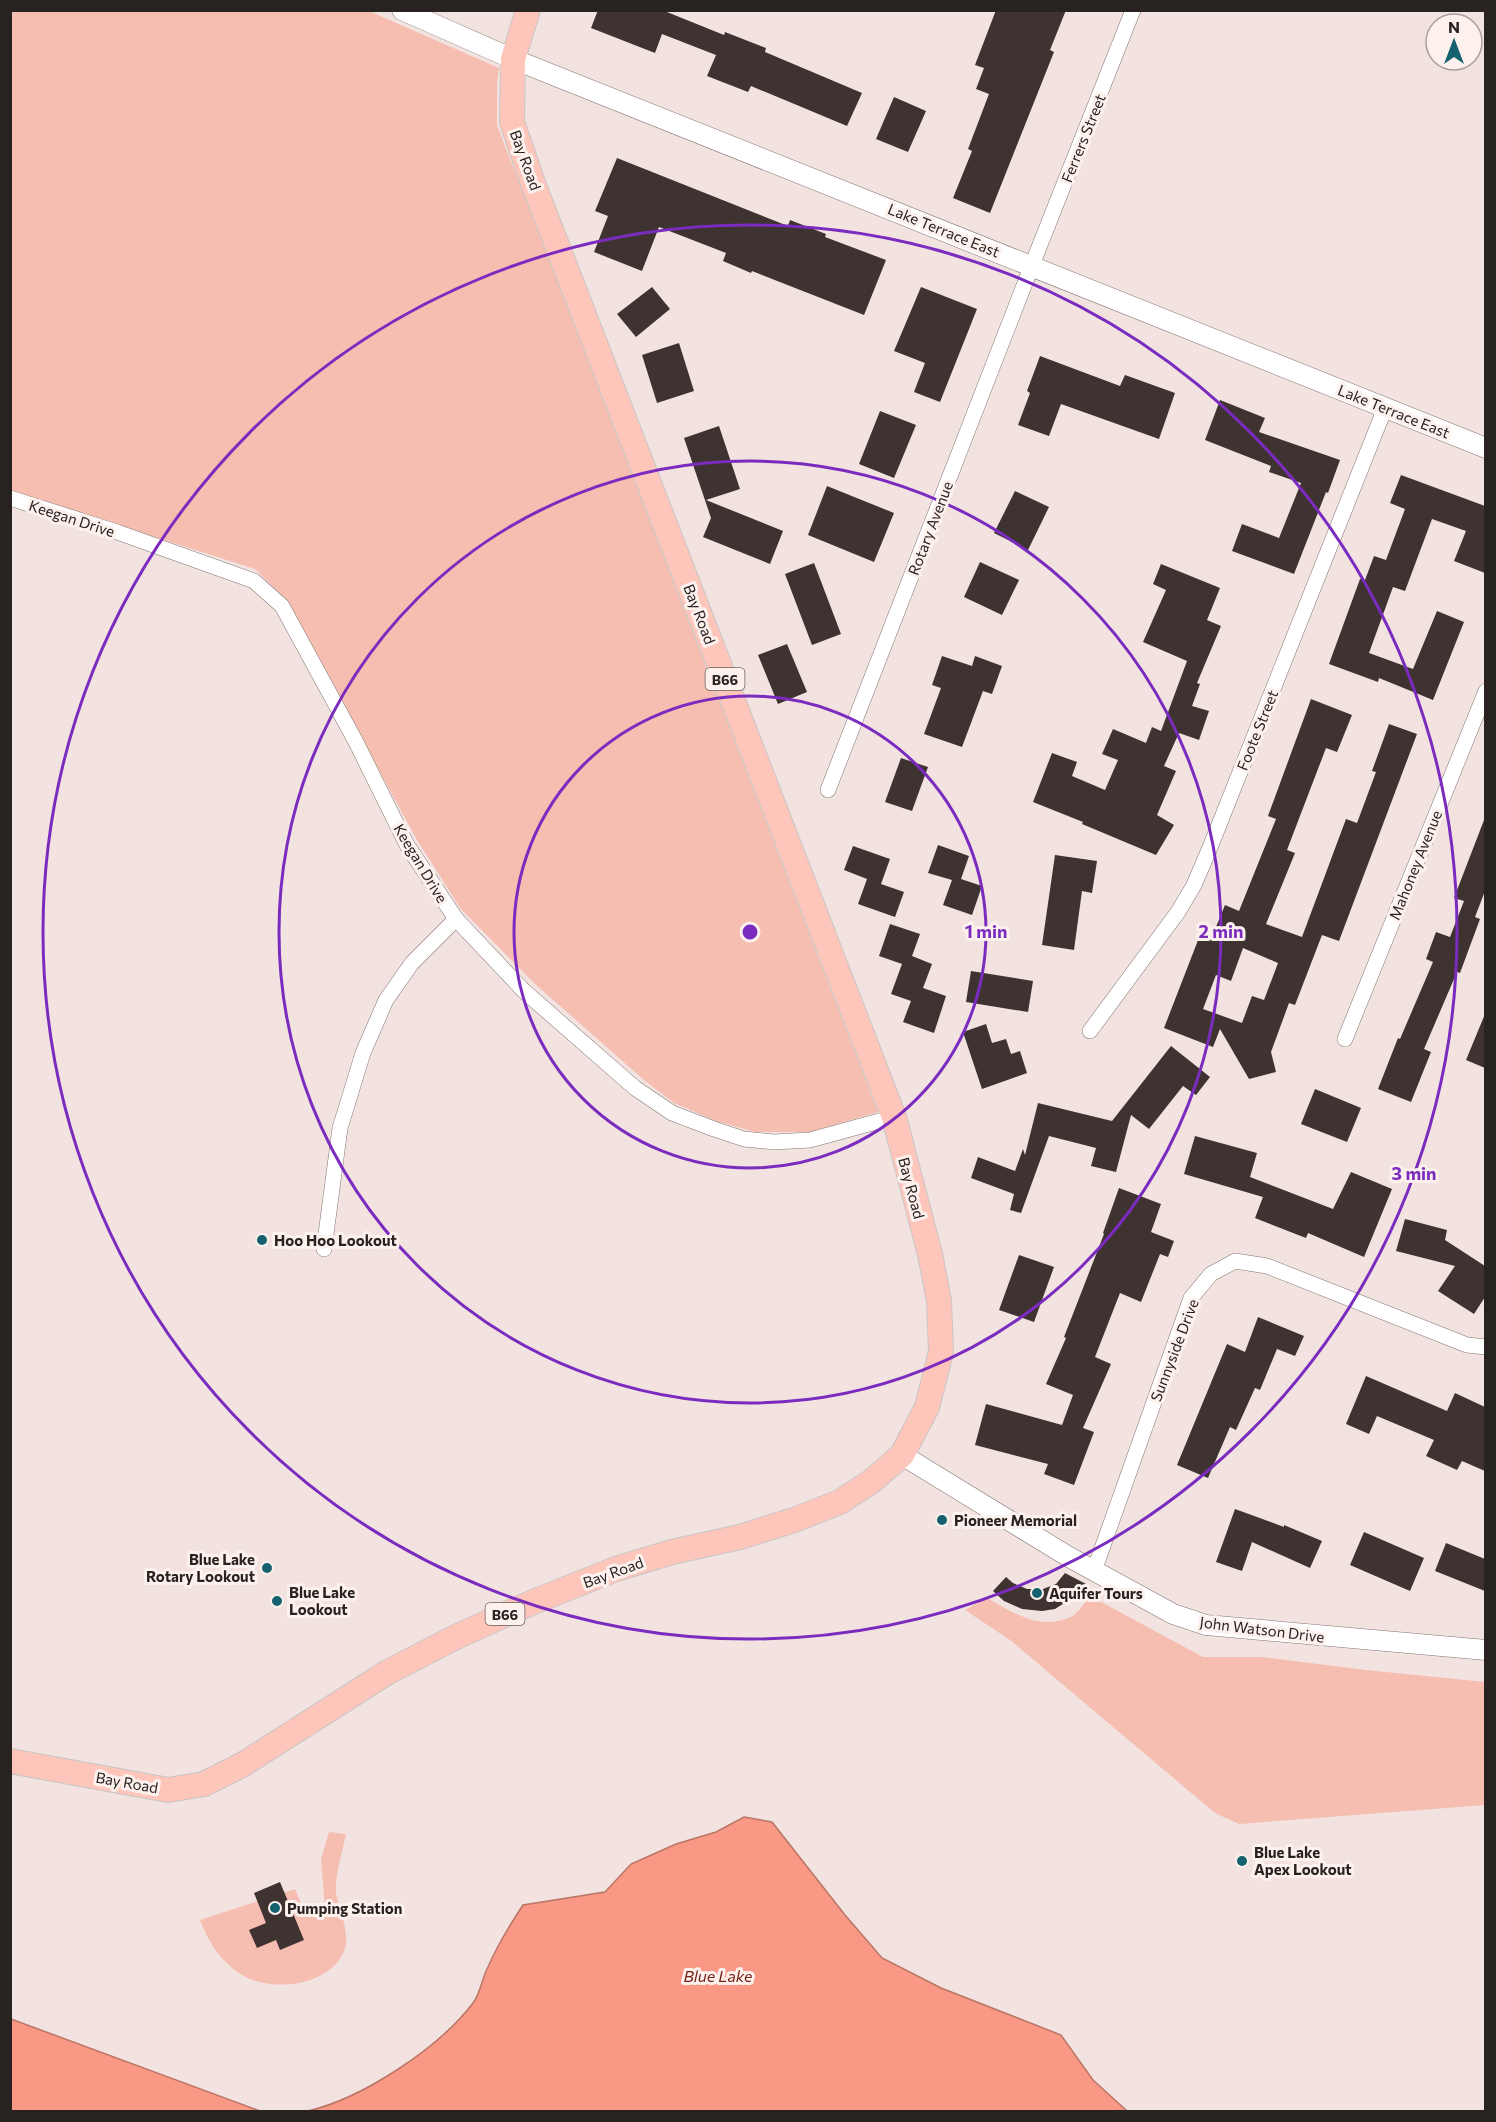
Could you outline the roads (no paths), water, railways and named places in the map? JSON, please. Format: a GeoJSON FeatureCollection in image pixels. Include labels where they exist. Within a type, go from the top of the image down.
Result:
{"type":"FeatureCollection","features":[{"type":"Feature","properties":{"kind":"main road","name":"Bay Road"},"geometry":{"type":"LineString","coordinates":[[10,1761],[168,1790],[204,1784],[242,1766],[388,1672],[456,1637],[531,1603],[616,1569],[672,1552],[740,1537],[840,1502],[872,1481],[902,1455],[927,1407],[940,1352],[939,1301],[930,1254],[894,1117],[533,183],[512,122],[513,59],[528,10]]}},
{"type":"Feature","properties":{"kind":"street","name":"Lake Terrace East"},"geometry":{"type":"LineString","coordinates":[[402,10],[513,59],[1485,448]]}},
{"type":"Feature","properties":{"kind":"street","name":"Ferrers Street"},"geometry":{"type":"LineString","coordinates":[[1032,265],[1133,10]]}},
{"type":"Feature","properties":{"kind":"street","name":"Rotary Avenue"},"geometry":{"type":"LineString","coordinates":[[828,790],[1032,265]]}},
{"type":"Feature","properties":{"kind":"street","name":"Foote Street"},"geometry":{"type":"LineString","coordinates":[[1090,1031],[1178,912],[1194,885],[1385,408]]}},
{"type":"Feature","properties":{"kind":"street","name":"Keegan Drive"},"geometry":{"type":"LineString","coordinates":[[10,498],[117,532],[254,581],[282,606],[356,742],[407,845],[456,919],[524,991],[635,1089],[672,1113],[744,1138],[774,1142],[810,1140],[894,1117]]}},
{"type":"Feature","properties":{"kind":"street","name":"Mahoney Avenue"},"geometry":{"type":"LineString","coordinates":[[1345,1039],[1485,691]]}},
{"type":"Feature","properties":{"kind":"street"},"geometry":{"type":"LineString","coordinates":[[324,1249],[340,1128],[363,1053],[386,1000],[405,972],[456,919]]}},
{"type":"Feature","properties":{"kind":"street","name":"Sunnyside Drive"},"geometry":{"type":"LineString","coordinates":[[1094,1571],[1191,1298],[1210,1274],[1235,1262],[1267,1266],[1467,1345],[1485,1347]]}},
{"type":"Feature","properties":{"kind":"street","name":"John Watson Drive"},"geometry":{"type":"LineString","coordinates":[[902,1455],[1033,1537],[1173,1614],[1206,1625],[1485,1650]]}},
{"type":"Feature","properties":{"kind":"water","name":"Blue Lake"},"geometry":{"type":"Polygon","coordinates":[[[744,1817],[772,1822],[882,1958],[941,1988],[1061,2035],[1093,2080],[1127,2111],[308,2111],[352,2095],[375,2083],[420,2054],[441,2037],[473,2003],[495,1952],[523,1905],[605,1892],[631,1864],[676,1844],[716,1832],[744,1817]]]}},
{"type":"Feature","properties":{"kind":"water"},"geometry":{"type":"Polygon","coordinates":[[[11,2019],[260,2111],[11,2111],[11,2019]]]}},
{"type":"Feature","properties":{"kind":"place","name":"Hoo Hoo Lookout"},"geometry":{"type":"Point","coordinates":[262,1240]}},
{"type":"Feature","properties":{"kind":"place","name":"Pioneer Memorial"},"geometry":{"type":"Point","coordinates":[942,1520]}},
{"type":"Feature","properties":{"kind":"place","name":"Blue Lake Rotary Lookout"},"geometry":{"type":"Point","coordinates":[267,1568]}},
{"type":"Feature","properties":{"kind":"place","name":"Aquifer Tours"},"geometry":{"type":"Point","coordinates":[1037,1593]}},
{"type":"Feature","properties":{"kind":"place","name":"Blue Lake Lookout"},"geometry":{"type":"Point","coordinates":[277,1601]}},
{"type":"Feature","properties":{"kind":"place","name":"Blue Lake Apex Lookout"},"geometry":{"type":"Point","coordinates":[1242,1861]}},
{"type":"Feature","properties":{"kind":"place","name":"Pumping Station"},"geometry":{"type":"Point","coordinates":[275,1908]}}]}
